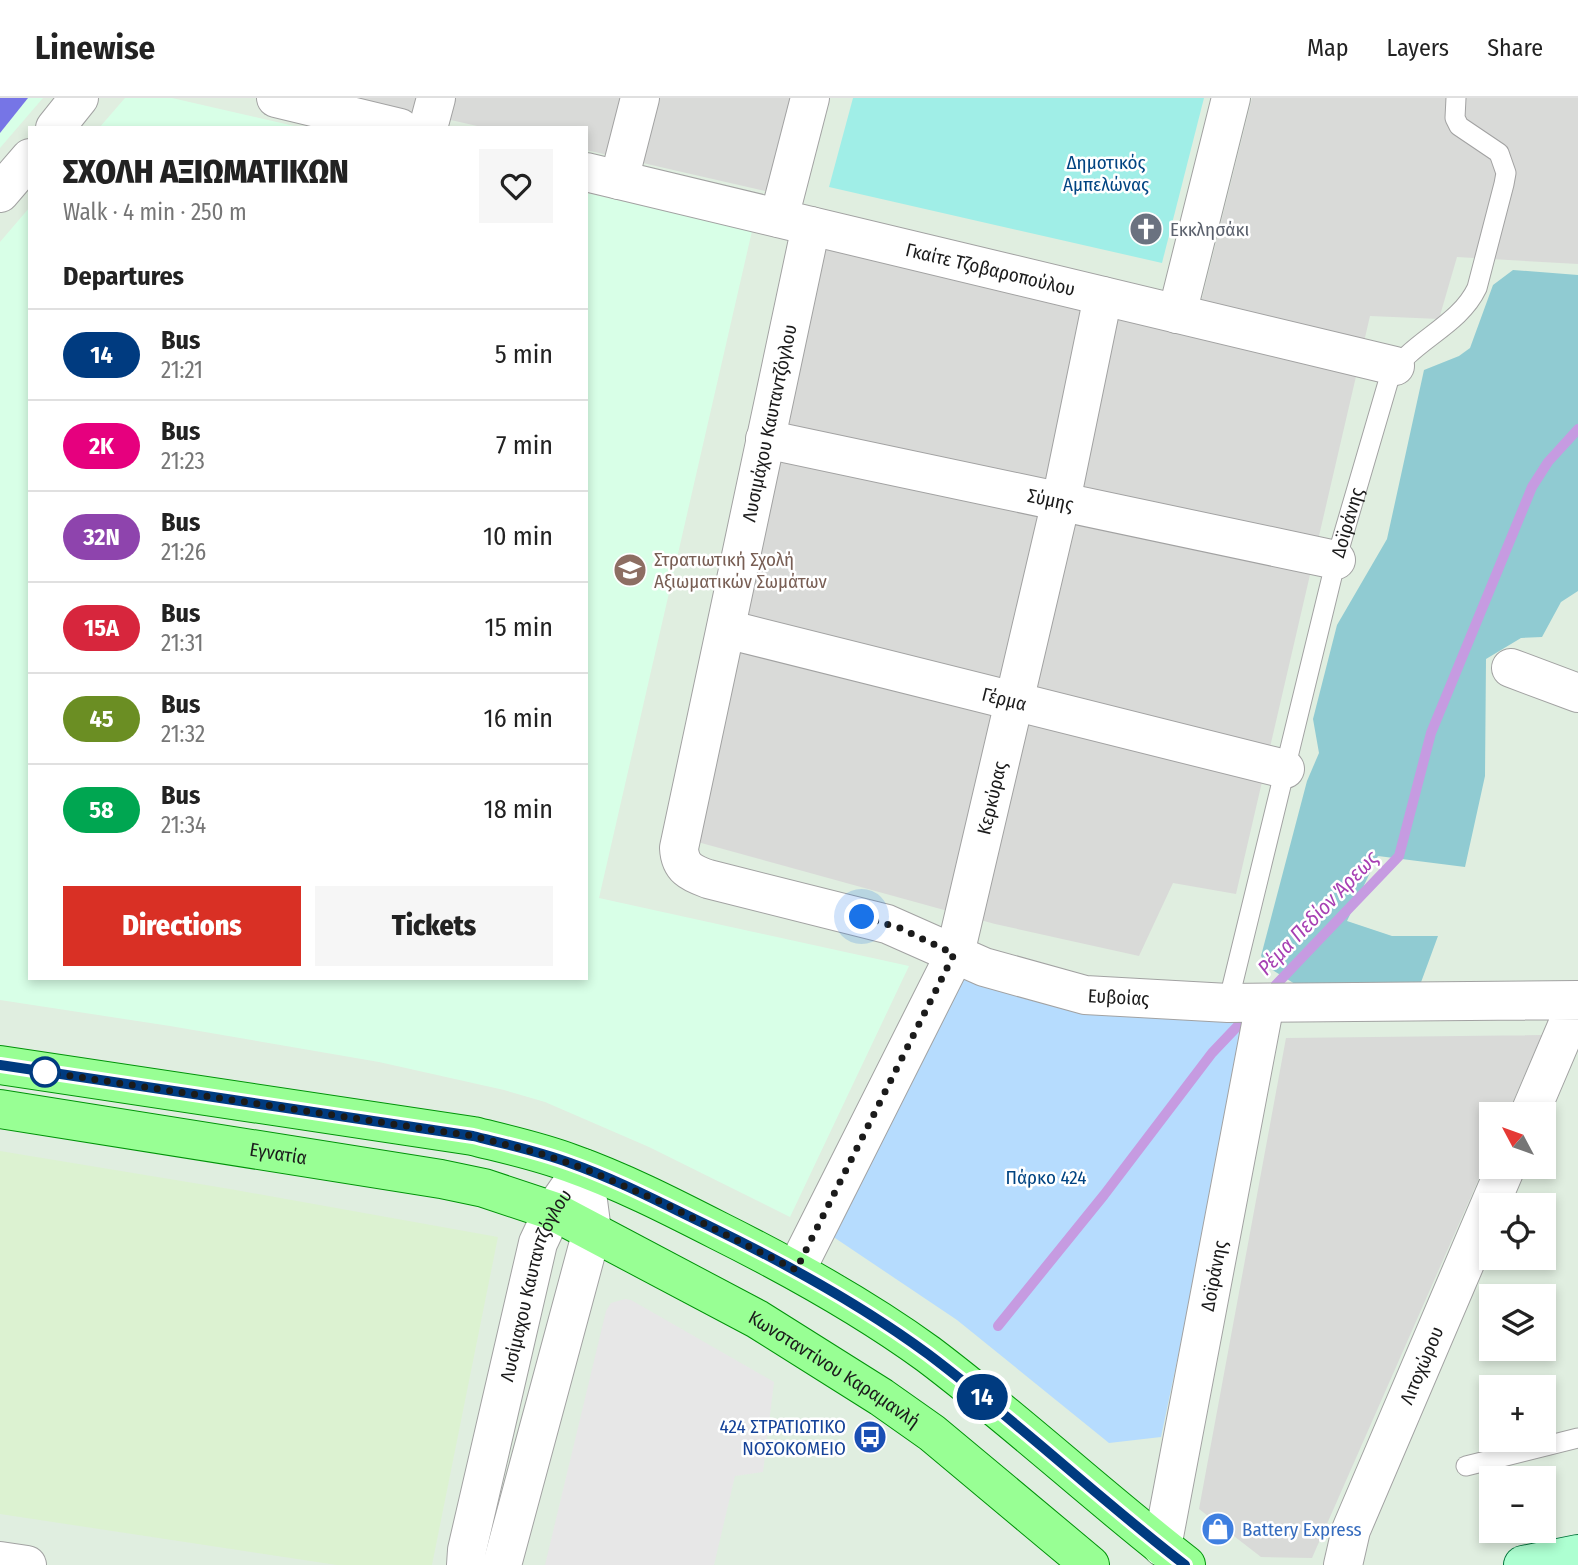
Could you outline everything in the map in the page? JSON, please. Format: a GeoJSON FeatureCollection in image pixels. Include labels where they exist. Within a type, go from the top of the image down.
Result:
{"type":"FeatureCollection","features":[{"type":"Feature","properties":{"kind":"main road"},"geometry":{"type":"LineString","coordinates":[[0,1065],[473,1136],[583,1168],[661,1202],[796,1270],[867,1313],[936,1361],[1017,1424],[1174,1556]]}},
{"type":"Feature","properties":{"kind":"main road","name":"Εγνατία"},"geometry":{"type":"LineString","coordinates":[[0,1109],[440,1178],[484,1188],[553,1211]]}},
{"type":"Feature","properties":{"kind":"main road","name":"Κωνσταντίνου Καραμανλή"},"geometry":{"type":"LineString","coordinates":[[553,1211],[757,1319],[881,1397],[962,1458],[1090,1565]]}},
{"type":"Feature","properties":{"kind":"main road"},"geometry":{"type":"LineString","coordinates":[[1522,1565],[1578,1554]]}},
{"type":"Feature","properties":{"kind":"street"},"geometry":{"type":"LineString","coordinates":[[57,126],[79,98]]}},
{"type":"Feature","properties":{"kind":"street"},"geometry":{"type":"LineString","coordinates":[[276,98],[392,126]]}},
{"type":"Feature","properties":{"kind":"street"},"geometry":{"type":"LineString","coordinates":[[429,126],[436,98]]}},
{"type":"Feature","properties":{"kind":"street"},"geometry":{"type":"LineString","coordinates":[[603,176],[640,98]]}},
{"type":"Feature","properties":{"kind":"street","name":"Λυσιμάχου Καυταντζόγλου"},"geometry":{"type":"LineString","coordinates":[[683,866],[680,848],[765,439],[810,98]]}},
{"type":"Feature","properties":{"kind":"street"},"geometry":{"type":"LineString","coordinates":[[1177,314],[1231,98]]}},
{"type":"Feature","properties":{"kind":"street"},"geometry":{"type":"LineString","coordinates":[[0,193],[28,160]]}},
{"type":"Feature","properties":{"kind":"street","name":"Γκαίτε Τζοβαροπούλου"},"geometry":{"type":"LineString","coordinates":[[603,176],[1395,366]]}},
{"type":"Feature","properties":{"kind":"street","name":"Κερκύρας"},"geometry":{"type":"LineString","coordinates":[[796,1270],[954,954],[1016,701],[1102,296]]}},
{"type":"Feature","properties":{"kind":"street","name":"Σύμης"},"geometry":{"type":"LineString","coordinates":[[765,439],[1336,560]]}},
{"type":"Feature","properties":{"kind":"street","name":"Γέρμα"},"geometry":{"type":"LineString","coordinates":[[726,629],[1284,769]]}},
{"type":"Feature","properties":{"kind":"street"},"geometry":{"type":"LineString","coordinates":[[1511,668],[1578,693]]}},
{"type":"Feature","properties":{"kind":"street","name":"Ευβοίας"},"geometry":{"type":"LineString","coordinates":[[683,866],[708,880],[887,923],[984,967],[1085,995],[1242,1003],[1578,1000]]}},
{"type":"Feature","properties":{"kind":"street"},"geometry":{"type":"LineString","coordinates":[[1535,1102],[1578,1000]]}},
{"type":"Feature","properties":{"kind":"street","name":"Δοϊράνης"},"geometry":{"type":"LineString","coordinates":[[1174,1556],[1242,1003]]}},
{"type":"Feature","properties":{"kind":"street","name":"Λυσίμαχου Καυταντζόγλου"},"geometry":{"type":"LineString","coordinates":[[466,1565],[467,1550],[533,1260],[553,1211],[583,1168]]}},
{"type":"Feature","properties":{"kind":"street","name":"Λυσίμαχου Καυταντζόγλου"},"geometry":{"type":"LineString","coordinates":[[502,1565],[592,1231],[583,1168]]}},
{"type":"Feature","properties":{"kind":"street","name":"Λιτοχώρου"},"geometry":{"type":"LineString","coordinates":[[1343,1565],[1351,1530],[1500,1180]]}},
{"type":"Feature","properties":{"kind":"street"},"geometry":{"type":"LineString","coordinates":[[0,1561],[27,1565]]}},
{"type":"Feature","properties":{"kind":"lane"},"geometry":{"type":"LineString","coordinates":[[1395,366],[1462,311],[1473,297],[1504,184],[1506,173],[1499,153],[1459,126],[1455,118],[1456,98]]}},
{"type":"Feature","properties":{"kind":"lane","name":"Δοϊράνης"},"geometry":{"type":"LineString","coordinates":[[1242,1003],[1284,769],[1336,560],[1395,366]]}},
{"type":"Feature","properties":{"kind":"lane"},"geometry":{"type":"LineString","coordinates":[[1466,1466],[1578,1438]]}},
{"type":"Feature","properties":{"kind":"shaded area"},"geometry":{"type":"Polygon","coordinates":[[[0,98],[43,98],[0,148],[0,98]]]}},
{"type":"Feature","properties":{"kind":"shaded area"},"geometry":{"type":"Polygon","coordinates":[[[0,98],[28,98],[0,133],[0,98]]]}},
{"type":"Feature","properties":{"kind":"shaded area"},"geometry":{"type":"Polygon","coordinates":[[[125,98],[172,98],[294,126],[101,126],[125,98]]]}},
{"type":"Feature","properties":{"kind":"shaded area"},"geometry":{"type":"Polygon","coordinates":[[[354,98],[793,98],[770,192],[588,150],[588,126],[477,126],[354,98]]]}},
{"type":"Feature","properties":{"kind":"shaded area"},"geometry":{"type":"Polygon","coordinates":[[[1252,98],[1578,98],[1578,264],[1457,257],[1439,319],[1370,316],[1236,894],[1173,883],[1139,956],[995,924],[694,841],[825,242],[1197,318],[1252,98]]]}},
{"type":"Feature","properties":{"kind":"shaded area","name":"Στρατιωτική Σχολή Αξιωματικών Σωμάτων"},"geometry":{"type":"Polygon","coordinates":[[[588,193],[752,231],[599,898],[909,966],[790,1217],[649,1147],[545,1102],[504,1090],[379,1062],[0,1000],[0,242],[28,209],[28,980],[588,980],[588,193]]]}},
{"type":"Feature","properties":{"kind":"shaded area"},"geometry":{"type":"Polygon","coordinates":[[[1513,270],[1578,275],[1578,591],[1561,602],[1542,637],[1521,638],[1486,659],[1485,776],[1465,867],[1378,856],[1347,921],[1392,936],[1438,936],[1420,985],[1295,984],[1269,968],[1261,956],[1307,781],[1319,753],[1313,719],[1337,625],[1387,539],[1424,370],[1459,356],[1470,348],[1493,285],[1513,270]]]}},
{"type":"Feature","properties":{"kind":"shaded area"},"geometry":{"type":"Polygon","coordinates":[[[1542,1035],[1513,1102],[1479,1102],[1479,1178],[1312,1558],[1261,1557],[1199,1509],[1286,1038],[1542,1035]]]}},
{"type":"Feature","properties":{"kind":"shaded area"},"geometry":{"type":"Polygon","coordinates":[[[0,1151],[498,1237],[432,1565],[337,1565],[0,1514],[0,1151]]]}},
{"type":"Feature","properties":{"kind":"shaded area"},"geometry":{"type":"Polygon","coordinates":[[[625,1299],[774,1382],[763,1472],[735,1476],[714,1565],[545,1565],[606,1311],[611,1303],[625,1299]]]}},
{"type":"Feature","properties":{"kind":"green space","name":"Δημοτικός Αμπελώνας"},"geometry":{"type":"Polygon","coordinates":[[[853,98],[1204,98],[1162,263],[829,187],[853,98]]]}},
{"type":"Feature","properties":{"kind":"green space","name":"Πάρκο 424"},"geometry":{"type":"Polygon","coordinates":[[[961,974],[1250,1015],[1161,1437],[1109,1443],[957,1320],[832,1236],[961,974]]]}},
{"type":"Feature","properties":{"kind":"waterway","name":"Ρέμα Πεδίον Άρεως"},"geometry":{"type":"LineString","coordinates":[[1270,991],[1399,856],[1431,733],[1532,487],[1548,462],[1578,429]]}},
{"type":"Feature","properties":{"kind":"waterway","name":"Ρέμα Πεδίον Άρεως"},"geometry":{"type":"LineString","coordinates":[[998,1326],[1104,1195],[1212,1053],[1250,1013]]}},
{"type":"Feature","properties":{"kind":"bus line","name":"14"},"geometry":{"type":"LineString","coordinates":[[0,1065],[473,1136],[583,1168],[661,1202],[778,1260],[902,1336],[1017,1424],[1185,1565]]}},
{"type":"Feature","properties":{"kind":"place","name":"Εκκλησάκι"},"geometry":{"type":"Point","coordinates":[1146,229]}},
{"type":"Feature","properties":{"kind":"place","name":"Στρατιωτική Σχολή Αξιωματικών Σωμάτων"},"geometry":{"type":"Point","coordinates":[630,570]}},
{"type":"Feature","properties":{"kind":"place","name":"424 ΣΤΡΑΤΙΩΤΙΚΟ ΝΟΣΟΚΟΜΕΙΟ"},"geometry":{"type":"Point","coordinates":[870,1437]}},
{"type":"Feature","properties":{"kind":"place","name":"Battery Express"},"geometry":{"type":"Point","coordinates":[1218,1529]}},
{"type":"Feature","properties":{"kind":"route"},"geometry":{"type":"LineString","coordinates":[[45,1072],[473,1136],[506,1144],[567,1162],[627,1187],[796,1270],[954,954],[900,928],[862,917]]}}]}
